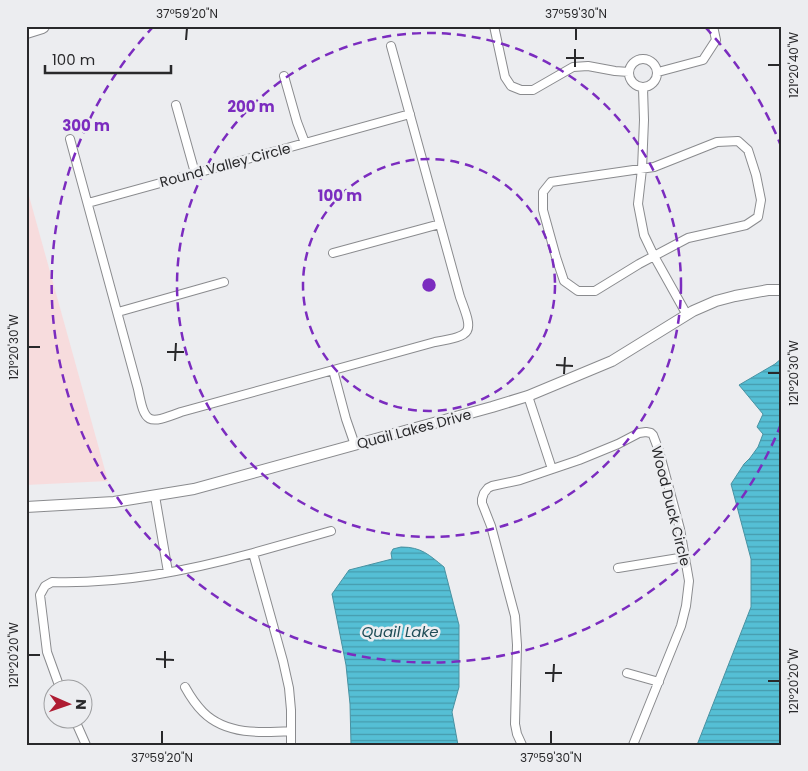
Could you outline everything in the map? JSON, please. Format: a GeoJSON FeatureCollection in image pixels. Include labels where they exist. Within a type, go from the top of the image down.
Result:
{"type":"FeatureCollection","features":[{"type":"Feature","properties":{"kind":"highway"},"geometry":{"type":"LineString","coordinates":[[26,31],[42,26]]}},
{"type":"Feature","properties":{"kind":"main road","name":"Quail Lakes Drive"},"geometry":{"type":"LineString","coordinates":[[26,507],[114,502],[194,489],[492,407],[528,396],[612,361],[687,315],[716,301],[768,290],[782,290]]}},
{"type":"Feature","properties":{"kind":"street"},"geometry":{"type":"LineString","coordinates":[[494,26],[505,77],[511,86],[520,90],[533,90],[573,66],[588,66],[629,72]]}},
{"type":"Feature","properties":{"kind":"street"},"geometry":{"type":"LineString","coordinates":[[658,72],[703,60],[716,40],[713,26]]}},
{"type":"Feature","properties":{"kind":"street"},"geometry":{"type":"LineString","coordinates":[[70,139],[118,312],[142,410],[151,419],[158,420],[333,370],[456,338],[467,332],[469,323],[460,298],[391,46]]}},
{"type":"Feature","properties":{"kind":"street"},"geometry":{"type":"LineString","coordinates":[[646,59],[654,64],[658,72],[655,81],[643,88],[634,85],[629,77],[630,67],[636,60],[646,59]]}},
{"type":"Feature","properties":{"kind":"street"},"geometry":{"type":"LineString","coordinates":[[284,76],[296,122],[305,143]]}},
{"type":"Feature","properties":{"kind":"street"},"geometry":{"type":"LineString","coordinates":[[643,88],[642,169],[638,204],[644,235],[687,315]]}},
{"type":"Feature","properties":{"kind":"street"},"geometry":{"type":"LineString","coordinates":[[176,105],[195,173]]}},
{"type":"Feature","properties":{"kind":"street","name":"Round Valley Circle"},"geometry":{"type":"LineString","coordinates":[[88,203],[410,114]]}},
{"type":"Feature","properties":{"kind":"street"},"geometry":{"type":"LineString","coordinates":[[738,141],[748,150],[756,175],[761,200],[758,217],[746,224],[688,238],[654,256],[595,291],[578,291],[564,281],[543,210],[543,192],[551,182],[654,167],[716,142],[738,141]]}},
{"type":"Feature","properties":{"kind":"street"},"geometry":{"type":"LineString","coordinates":[[334,253],[440,224]]}},
{"type":"Feature","properties":{"kind":"street"},"geometry":{"type":"LineString","coordinates":[[118,312],[224,282]]}},
{"type":"Feature","properties":{"kind":"street"},"geometry":{"type":"LineString","coordinates":[[333,370],[355,445]]}},
{"type":"Feature","properties":{"kind":"street"},"geometry":{"type":"LineString","coordinates":[[528,396],[552,469]]}},
{"type":"Feature","properties":{"kind":"street","name":"Wood Duck Circle"},"geometry":{"type":"LineString","coordinates":[[522,745],[515,724],[517,645],[514,616],[491,526],[482,503],[484,493],[492,486],[520,480],[579,460],[639,433],[646,432],[654,435],[659,451],[680,529],[689,581],[681,626],[633,745]]}},
{"type":"Feature","properties":{"kind":"street"},"geometry":{"type":"LineString","coordinates":[[155,496],[168,572]]}},
{"type":"Feature","properties":{"kind":"street"},"geometry":{"type":"LineString","coordinates":[[57,678],[48,652],[40,595],[45,586],[52,582],[77,583],[112,580],[205,566],[331,531]]}},
{"type":"Feature","properties":{"kind":"street"},"geometry":{"type":"LineString","coordinates":[[253,554],[284,661],[291,710],[291,745]]}},
{"type":"Feature","properties":{"kind":"street"},"geometry":{"type":"LineString","coordinates":[[618,568],[685,557]]}},
{"type":"Feature","properties":{"kind":"street"},"geometry":{"type":"LineString","coordinates":[[627,673],[659,682]]}},
{"type":"Feature","properties":{"kind":"street"},"geometry":{"type":"LineString","coordinates":[[185,687],[202,712],[224,726],[250,732],[291,732]]}},
{"type":"Feature","properties":{"kind":"street"},"geometry":{"type":"LineString","coordinates":[[78,728],[86,745]]}},
{"type":"Feature","properties":{"kind":"shaded area"},"geometry":{"type":"Polygon","coordinates":[[[26,185],[108,481],[26,485],[26,185]]]}},
{"type":"Feature","properties":{"kind":"water"},"geometry":{"type":"Polygon","coordinates":[[[782,358],[782,745],[697,745],[751,607],[751,559],[731,484],[758,447],[763,434],[757,427],[763,414],[739,385],[782,358]]]}},
{"type":"Feature","properties":{"kind":"water","name":"Quail Lake"},"geometry":{"type":"Polygon","coordinates":[[[401,547],[420,550],[444,567],[459,625],[459,687],[452,712],[458,745],[351,745],[350,704],[346,665],[332,594],[349,570],[392,559],[391,553],[393,549],[401,547]]]}}]}
